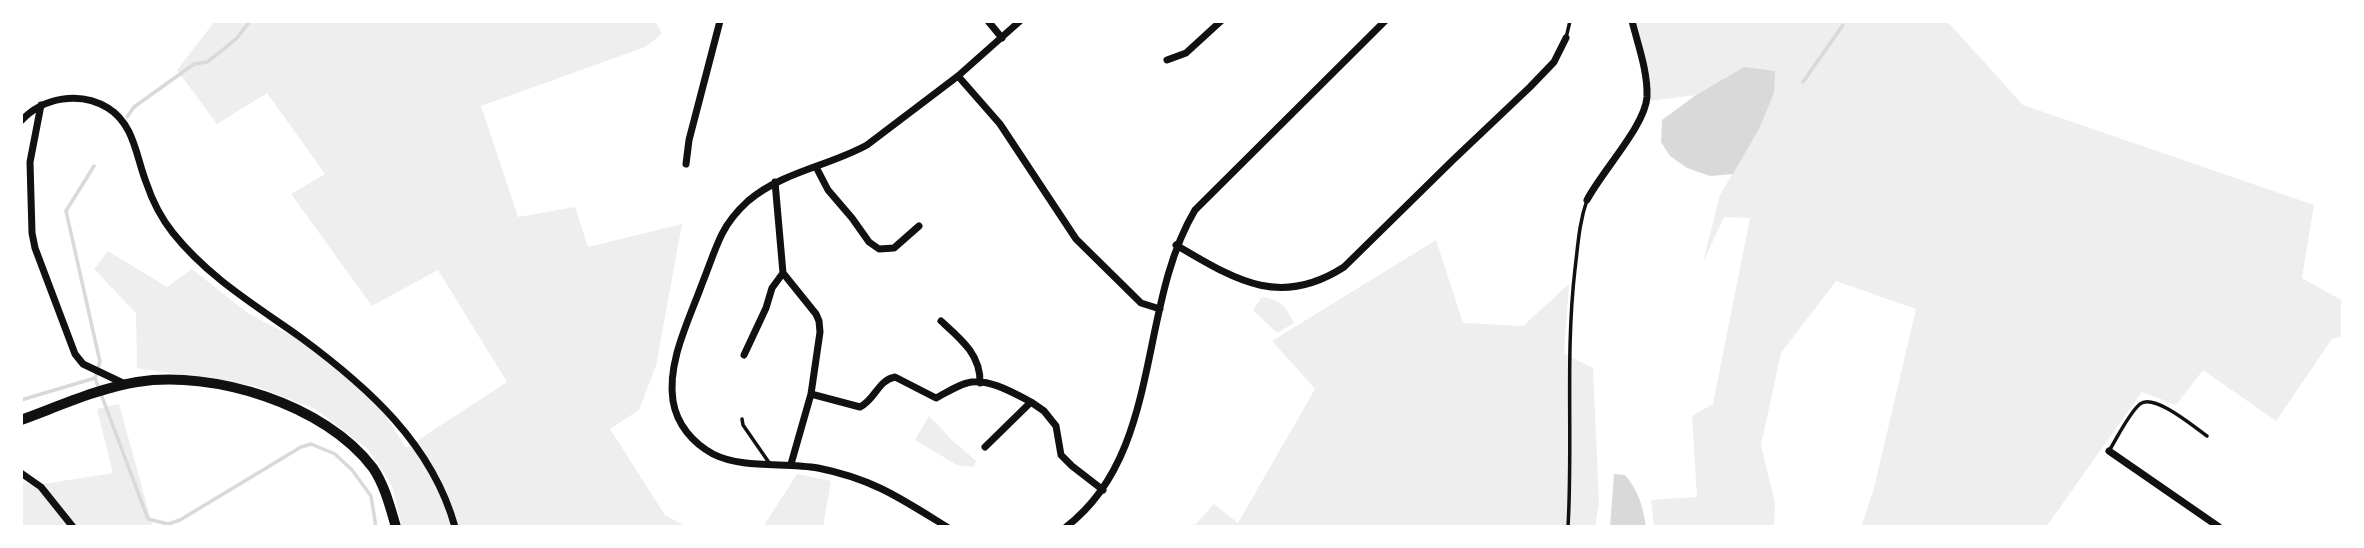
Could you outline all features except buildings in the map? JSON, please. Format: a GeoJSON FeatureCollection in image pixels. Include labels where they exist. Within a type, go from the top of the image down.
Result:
{"type":"FeatureCollection","features":[{"type":"Feature","properties":{"kind":"main road"},"geometry":{"type":"LineString","coordinates":[[21,421],[131,383],[182,380],[214,383],[264,397],[312,418],[345,441],[372,468],[387,495],[396,527]]}},
{"type":"Feature","properties":{"kind":"street"},"geometry":{"type":"LineString","coordinates":[[686,164],[720,21]]}},
{"type":"Feature","properties":{"kind":"street"},"geometry":{"type":"LineString","coordinates":[[988,21],[1002,38]]}},
{"type":"Feature","properties":{"kind":"street"},"geometry":{"type":"LineString","coordinates":[[947,527],[881,486],[862,478],[791,464],[726,459],[701,446],[688,435],[675,410],[672,381],[686,326],[722,234],[741,208],[775,182],[867,145],[958,76],[1020,21]]}},
{"type":"Feature","properties":{"kind":"street"},"geometry":{"type":"LineString","coordinates":[[1167,60],[1186,53],[1221,21]]}},
{"type":"Feature","properties":{"kind":"street"},"geometry":{"type":"LineString","coordinates":[[1066,527],[1086,511],[1103,490],[1122,455],[1176,244],[1195,210],[1207,195],[1385,21]]}},
{"type":"Feature","properties":{"kind":"street"},"geometry":{"type":"LineString","coordinates":[[1587,200],[1597,181],[1642,120],[1647,87],[1632,21]]}},
{"type":"Feature","properties":{"kind":"street"},"geometry":{"type":"LineString","coordinates":[[1176,244],[1229,275],[1266,288],[1301,286],[1331,275],[1344,267],[1530,87],[1554,62],[1566,38]]}},
{"type":"Feature","properties":{"kind":"street"},"geometry":{"type":"LineString","coordinates":[[958,76],[1000,124],[1076,239],[1141,303],[1160,309]]}},
{"type":"Feature","properties":{"kind":"street"},"geometry":{"type":"LineString","coordinates":[[21,121],[41,106],[66,98],[96,102],[118,116],[130,132],[151,196],[171,232],[197,261],[255,308],[300,338],[379,404],[411,437],[425,458],[450,508],[455,527]]}},
{"type":"Feature","properties":{"kind":"street"},"geometry":{"type":"LineString","coordinates":[[41,106],[30,162],[32,233],[36,248],[75,354],[83,363],[131,383]]}},
{"type":"Feature","properties":{"kind":"street"},"geometry":{"type":"LineString","coordinates":[[816,167],[828,190],[869,242],[880,249],[894,247],[919,226]]}},
{"type":"Feature","properties":{"kind":"street"},"geometry":{"type":"LineString","coordinates":[[775,182],[783,273],[819,321],[820,332],[811,394],[791,464]]}},
{"type":"Feature","properties":{"kind":"street"},"geometry":{"type":"LineString","coordinates":[[744,355],[766,309],[772,288],[783,273]]}},
{"type":"Feature","properties":{"kind":"street"},"geometry":{"type":"LineString","coordinates":[[941,321],[961,339],[981,367],[980,383]]}},
{"type":"Feature","properties":{"kind":"street"},"geometry":{"type":"LineString","coordinates":[[811,394],[860,407],[867,404],[889,378],[895,377],[936,398],[968,383],[1008,390],[1044,411],[1056,426],[1060,455],[1103,490]]}},
{"type":"Feature","properties":{"kind":"street"},"geometry":{"type":"LineString","coordinates":[[985,447],[1031,402]]}},
{"type":"Feature","properties":{"kind":"street"},"geometry":{"type":"LineString","coordinates":[[2109,451],[2219,527]]}},
{"type":"Feature","properties":{"kind":"street"},"geometry":{"type":"LineString","coordinates":[[21,472],[41,488],[73,527]]}},
{"type":"Feature","properties":{"kind":"lane"},"geometry":{"type":"LineString","coordinates":[[1566,38],[1570,21]]}},
{"type":"Feature","properties":{"kind":"lane"},"geometry":{"type":"LineString","coordinates":[[1568,527],[1571,460],[1569,316],[1580,219],[1587,200]]}},
{"type":"Feature","properties":{"kind":"lane"},"geometry":{"type":"LineString","coordinates":[[2109,451],[2139,405],[2148,401],[2163,406],[2207,436]]}},
{"type":"Feature","properties":{"kind":"lane"},"geometry":{"type":"LineString","coordinates":[[742,419],[743,425],[770,464]]}},
{"type":"Feature","properties":{"kind":"shaded area"},"geometry":{"type":"Polygon","coordinates":[[[215,21],[656,21],[662,34],[645,47],[481,106],[518,217],[575,207],[588,247],[682,224],[656,366],[639,410],[610,429],[665,515],[687,527],[402,527],[392,486],[368,449],[315,409],[255,386],[137,368],[136,313],[94,269],[108,251],[167,287],[192,269],[249,314],[296,338],[377,402],[406,448],[507,382],[438,270],[372,306],[291,194],[325,174],[267,93],[217,124],[177,70],[215,21]]]}},
{"type":"Feature","properties":{"kind":"shaded area"},"geometry":{"type":"Polygon","coordinates":[[[1635,21],[1947,21],[2023,105],[2314,205],[2302,278],[2343,301],[2343,336],[2332,339],[2276,421],[2203,370],[2176,405],[2142,392],[2046,527],[1861,527],[1874,488],[1916,309],[1836,281],[1781,353],[1761,445],[1775,503],[1774,527],[1654,527],[1651,500],[1697,497],[1692,416],[1713,404],[1750,218],[1724,217],[1703,262],[1720,195],[1759,129],[1744,67],[1696,95],[1649,101],[1635,21]]]}},
{"type":"Feature","properties":{"kind":"shaded area"},"geometry":{"type":"Polygon","coordinates":[[[1744,67],[1775,71],[1774,93],[1759,129],[1733,174],[1710,176],[1687,168],[1670,156],[1661,142],[1662,120],[1696,95],[1744,67]]]}},
{"type":"Feature","properties":{"kind":"shaded area"},"geometry":{"type":"Polygon","coordinates":[[[1436,240],[1463,323],[1523,326],[1569,284],[1564,354],[1593,368],[1599,503],[1595,527],[1193,527],[1214,504],[1238,523],[1315,389],[1272,341],[1436,240]]]}},
{"type":"Feature","properties":{"kind":"shaded area"},"geometry":{"type":"Polygon","coordinates":[[[1262,297],[1282,305],[1294,323],[1277,333],[1253,310],[1262,297]]]}},
{"type":"Feature","properties":{"kind":"shaded area"},"geometry":{"type":"Polygon","coordinates":[[[119,404],[153,527],[21,527],[21,481],[37,485],[113,473],[97,409],[119,404]]]}},
{"type":"Feature","properties":{"kind":"shaded area"},"geometry":{"type":"Polygon","coordinates":[[[929,416],[976,461],[973,467],[957,465],[915,440],[929,416]]]}},
{"type":"Feature","properties":{"kind":"shaded area"},"geometry":{"type":"Polygon","coordinates":[[[797,474],[831,481],[823,527],[763,527],[797,474]]]}},
{"type":"Feature","properties":{"kind":"shaded area"},"geometry":{"type":"Polygon","coordinates":[[[1614,474],[1625,475],[1634,487],[1642,506],[1646,527],[1610,527],[1614,474]]]}},
{"type":"Feature","properties":{"kind":"waterway"},"geometry":{"type":"LineString","coordinates":[[127,117],[134,107],[194,64],[207,62],[220,52],[237,38],[250,21]]}},
{"type":"Feature","properties":{"kind":"waterway"},"geometry":{"type":"LineString","coordinates":[[1803,82],[1843,25]]}},
{"type":"Feature","properties":{"kind":"waterway"},"geometry":{"type":"LineString","coordinates":[[94,166],[66,211],[100,362],[95,378]]}},
{"type":"Feature","properties":{"kind":"waterway"},"geometry":{"type":"LineString","coordinates":[[21,400],[95,378],[148,519],[168,524],[180,520],[301,447],[311,444],[335,454],[352,470],[371,496],[376,527]]}}]}
